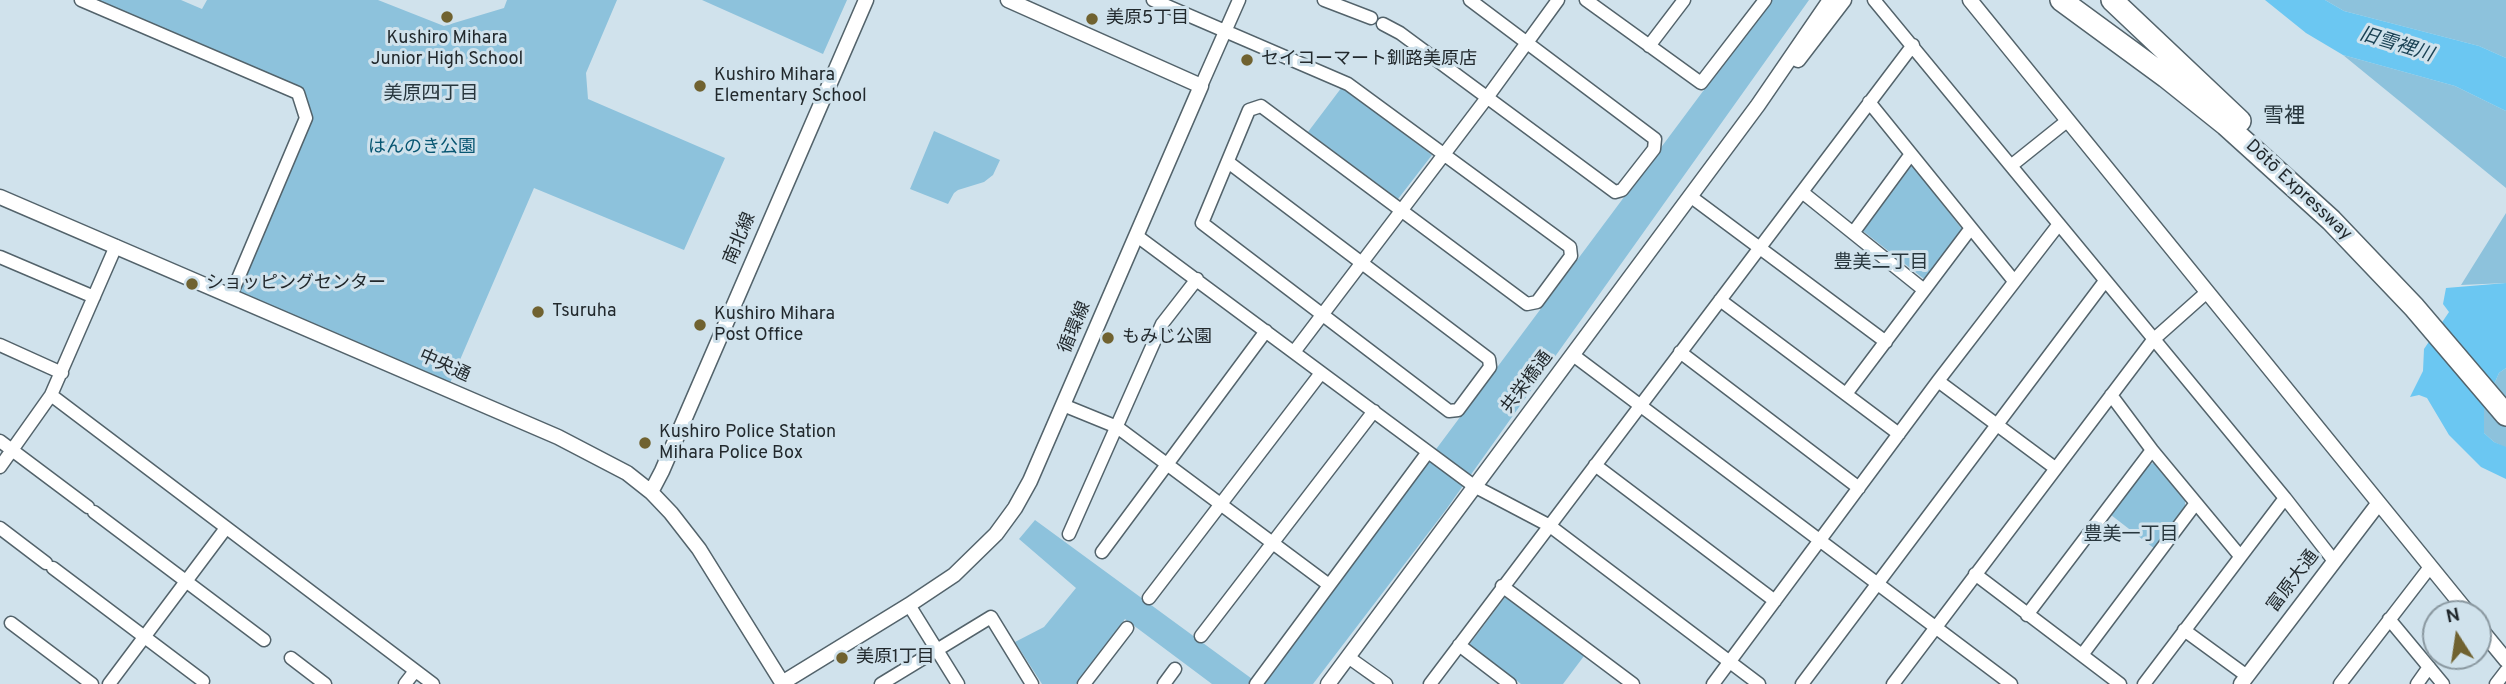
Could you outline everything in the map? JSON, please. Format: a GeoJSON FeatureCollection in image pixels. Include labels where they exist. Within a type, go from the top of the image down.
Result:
{"type":"FeatureCollection","features":[{"type":"Feature","properties":{"kind":"highway","name":"Dōtō Expressway"},"geometry":{"type":"LineString","coordinates":[[2061,0],[2226,125],[2331,220],[2416,303],[2506,415]]}},
{"type":"Feature","properties":{"kind":"highway","name":"Dōtō Expressway"},"geometry":{"type":"LineString","coordinates":[[2071,0],[2171,71],[2285,166],[2337,214],[2506,404]]}},
{"type":"Feature","properties":{"kind":"highway"},"geometry":{"type":"LineString","coordinates":[[2112,0],[2285,166]]}},
{"type":"Feature","properties":{"kind":"street"},"geometry":{"type":"LineString","coordinates":[[81,0],[298,93],[306,118],[231,295]]}},
{"type":"Feature","properties":{"kind":"street","name":"南北線"},"geometry":{"type":"LineString","coordinates":[[651,492],[866,0]]}},
{"type":"Feature","properties":{"kind":"street"},"geometry":{"type":"LineString","coordinates":[[1008,0],[1201,86],[1239,0]]}},
{"type":"Feature","properties":{"kind":"street"},"geometry":{"type":"LineString","coordinates":[[1153,0],[1348,84],[1570,247],[1571,256],[1537,302],[1527,304],[1261,106],[1249,110],[1202,223],[1449,411],[1458,410],[1490,368],[1489,359],[1228,162]]}},
{"type":"Feature","properties":{"kind":"street"},"geometry":{"type":"LineString","coordinates":[[1324,0],[1400,33],[1615,192],[1622,190],[1654,149],[1655,139],[1469,0]]}},
{"type":"Feature","properties":{"kind":"street"},"geometry":{"type":"LineString","coordinates":[[1294,352],[1558,0]]}},
{"type":"Feature","properties":{"kind":"street"},"geometry":{"type":"LineString","coordinates":[[1649,46],[1684,0]]}},
{"type":"Feature","properties":{"kind":"street"},"geometry":{"type":"LineString","coordinates":[[1595,3],[1701,83],[1765,0]]}},
{"type":"Feature","properties":{"kind":"street"},"geometry":{"type":"LineString","coordinates":[[1758,105],[1830,0]]}},
{"type":"Feature","properties":{"kind":"street"},"geometry":{"type":"LineString","coordinates":[[1758,105],[1797,61],[1844,0]]}},
{"type":"Feature","properties":{"kind":"street"},"geometry":{"type":"LineString","coordinates":[[1874,0],[2334,561]]}},
{"type":"Feature","properties":{"kind":"street"},"geometry":{"type":"LineString","coordinates":[[1970,0],[2457,600]]}},
{"type":"Feature","properties":{"kind":"street"},"geometry":{"type":"LineString","coordinates":[[1430,684],[1913,46]]}},
{"type":"Feature","properties":{"kind":"street","name":"循環線"},"geometry":{"type":"LineString","coordinates":[[781,684],[909,606],[954,575],[996,534],[1030,481],[1201,86]]}},
{"type":"Feature","properties":{"kind":"street"},"geometry":{"type":"LineString","coordinates":[[1870,102],[2014,281]]}},
{"type":"Feature","properties":{"kind":"street","name":"共栄橋通"},"geometry":{"type":"LineString","coordinates":[[1328,684],[1758,105]]}},
{"type":"Feature","properties":{"kind":"street"},"geometry":{"type":"LineString","coordinates":[[2012,165],[2067,121]]}},
{"type":"Feature","properties":{"kind":"street"},"geometry":{"type":"LineString","coordinates":[[1853,233],[1911,154]]}},
{"type":"Feature","properties":{"kind":"street"},"geometry":{"type":"LineString","coordinates":[[1802,192],[1924,290]]}},
{"type":"Feature","properties":{"kind":"street"},"geometry":{"type":"LineString","coordinates":[[1690,196],[1886,342]]}},
{"type":"Feature","properties":{"kind":"street","name":"中央通"},"geometry":{"type":"LineString","coordinates":[[0,197],[558,437],[627,473],[651,492],[699,549],[781,684]]}},
{"type":"Feature","properties":{"kind":"street"},"geometry":{"type":"LineString","coordinates":[[1713,684],[1938,381],[2059,224]]}},
{"type":"Feature","properties":{"kind":"street"},"geometry":{"type":"LineString","coordinates":[[1846,394],[1971,228]]}},
{"type":"Feature","properties":{"kind":"street"},"geometry":{"type":"LineString","coordinates":[[1137,236],[1474,486],[1550,526],[1759,684]]}},
{"type":"Feature","properties":{"kind":"street"},"geometry":{"type":"LineString","coordinates":[[0,467],[51,395],[116,246]]}},
{"type":"Feature","properties":{"kind":"street"},"geometry":{"type":"LineString","coordinates":[[0,257],[94,298]]}},
{"type":"Feature","properties":{"kind":"street"},"geometry":{"type":"LineString","coordinates":[[1069,534],[1161,324],[1197,279]]}},
{"type":"Feature","properties":{"kind":"street"},"geometry":{"type":"LineString","coordinates":[[1802,684],[2105,281]]}},
{"type":"Feature","properties":{"kind":"street"},"geometry":{"type":"LineString","coordinates":[[1893,684],[2153,340],[2207,292]]}},
{"type":"Feature","properties":{"kind":"street"},"geometry":{"type":"LineString","coordinates":[[1720,300],[1899,433]]}},
{"type":"Feature","properties":{"kind":"street"},"geometry":{"type":"LineString","coordinates":[[1102,552],[1266,331]]}},
{"type":"Feature","properties":{"kind":"street"},"geometry":{"type":"LineString","coordinates":[[0,345],[62,373]]}},
{"type":"Feature","properties":{"kind":"street"},"geometry":{"type":"LineString","coordinates":[[1680,352],[1859,488]]}},
{"type":"Feature","properties":{"kind":"street"},"geometry":{"type":"LineString","coordinates":[[1573,355],[2011,684]]}},
{"type":"Feature","properties":{"kind":"street"},"geometry":{"type":"LineString","coordinates":[[1149,598],[1321,373]]}},
{"type":"Feature","properties":{"kind":"street"},"geometry":{"type":"LineString","coordinates":[[1938,381],[2055,468]]}},
{"type":"Feature","properties":{"kind":"street"},"geometry":{"type":"LineString","coordinates":[[51,395],[433,684]]}},
{"type":"Feature","properties":{"kind":"street"},"geometry":{"type":"LineString","coordinates":[[2111,395],[2152,450],[2240,556]]}},
{"type":"Feature","properties":{"kind":"street"},"geometry":{"type":"LineString","coordinates":[[1063,405],[1117,427],[1329,585]]}},
{"type":"Feature","properties":{"kind":"street"},"geometry":{"type":"LineString","coordinates":[[1201,636],[1374,411]]}},
{"type":"Feature","properties":{"kind":"street"},"geometry":{"type":"LineString","coordinates":[[0,441],[264,640]]}},
{"type":"Feature","properties":{"kind":"street"},"geometry":{"type":"LineString","coordinates":[[2027,615],[2152,450]]}},
{"type":"Feature","properties":{"kind":"street"},"geometry":{"type":"LineString","coordinates":[[1256,684],[1428,452]]}},
{"type":"Feature","properties":{"kind":"street"},"geometry":{"type":"LineString","coordinates":[[1595,465],[1775,601]]}},
{"type":"Feature","properties":{"kind":"street"},"geometry":{"type":"LineString","coordinates":[[2144,684],[2285,498]]}},
{"type":"Feature","properties":{"kind":"street"},"geometry":{"type":"LineString","coordinates":[[2082,655],[2196,503]]}},
{"type":"Feature","properties":{"kind":"street","name":"富原大通"},"geometry":{"type":"LineString","coordinates":[[2244,680],[2378,504]]}},
{"type":"Feature","properties":{"kind":"street"},"geometry":{"type":"LineString","coordinates":[[0,528],[203,681]]}},
{"type":"Feature","properties":{"kind":"street"},"geometry":{"type":"LineString","coordinates":[[109,684],[226,528]]}},
{"type":"Feature","properties":{"kind":"street"},"geometry":{"type":"LineString","coordinates":[[2340,684],[2430,567]]}},
{"type":"Feature","properties":{"kind":"street"},"geometry":{"type":"LineString","coordinates":[[1975,574],[2120,684]]}},
{"type":"Feature","properties":{"kind":"street"},"geometry":{"type":"LineString","coordinates":[[1502,586],[1633,684]]}},
{"type":"Feature","properties":{"kind":"street"},"geometry":{"type":"LineString","coordinates":[[909,606],[958,684]]}},
{"type":"Feature","properties":{"kind":"street"},"geometry":{"type":"LineString","coordinates":[[881,684],[991,617],[1032,684]]}},
{"type":"Feature","properties":{"kind":"street"},"geometry":{"type":"LineString","coordinates":[[5,618],[92,684]]}},
{"type":"Feature","properties":{"kind":"street"},"geometry":{"type":"LineString","coordinates":[[2389,619],[2422,658]]}},
{"type":"Feature","properties":{"kind":"street"},"geometry":{"type":"LineString","coordinates":[[1084,684],[1127,628]]}},
{"type":"Feature","properties":{"kind":"street"},"geometry":{"type":"LineString","coordinates":[[2184,630],[2244,680]]}},
{"type":"Feature","properties":{"kind":"street"},"geometry":{"type":"LineString","coordinates":[[2492,642],[2506,660]]}},
{"type":"Feature","properties":{"kind":"street"},"geometry":{"type":"LineString","coordinates":[[1459,645],[1510,684]]}},
{"type":"Feature","properties":{"kind":"street"},"geometry":{"type":"LineString","coordinates":[[1348,657],[1386,684]]}},
{"type":"Feature","properties":{"kind":"street"},"geometry":{"type":"LineString","coordinates":[[291,658],[325,684]]}},
{"type":"Feature","properties":{"kind":"street"},"geometry":{"type":"LineString","coordinates":[[1164,684],[1175,668]]}},
{"type":"Feature","properties":{"kind":"street"},"geometry":{"type":"LineString","coordinates":[[2417,684],[2428,670]]}},
{"type":"Feature","properties":{"kind":"street"},"geometry":{"type":"LineString","coordinates":[[2432,670],[2443,684]]}},
{"type":"Feature","properties":{"kind":"street"},"geometry":{"type":"LineString","coordinates":[[405,684],[415,671]]}},
{"type":"Feature","properties":{"kind":"street"},"geometry":{"type":"LineString","coordinates":[[2496,684],[2506,671]]}},
{"type":"Feature","properties":{"kind":"green space","name":"はんのき公園"},"geometry":{"type":"Polygon","coordinates":[[[81,0],[181,0],[202,9],[207,0],[378,0],[444,26],[504,8],[507,0],[617,0],[586,73],[588,99],[725,158],[684,250],[534,188],[447,390],[231,295],[306,118],[298,93],[81,0]]]}},
{"type":"Feature","properties":{"kind":"green space"},"geometry":{"type":"Polygon","coordinates":[[[702,0],[847,0],[823,54],[702,0]]]}},
{"type":"Feature","properties":{"kind":"green space"},"geometry":{"type":"Polygon","coordinates":[[[1771,0],[1809,0],[1445,511],[1313,684],[1261,684],[1771,0]]]}},
{"type":"Feature","properties":{"kind":"green space"},"geometry":{"type":"Polygon","coordinates":[[[2325,0],[2506,0],[2506,58],[2479,46],[2344,11],[2325,0]]]}},
{"type":"Feature","properties":{"kind":"green space"},"geometry":{"type":"Polygon","coordinates":[[[2343,55],[2455,86],[2506,111],[2506,188],[2343,55]]]}},
{"type":"Feature","properties":{"kind":"green space"},"geometry":{"type":"Polygon","coordinates":[[[1342,87],[1432,155],[1398,199],[1308,132],[1342,87]]]}},
{"type":"Feature","properties":{"kind":"green space"},"geometry":{"type":"Polygon","coordinates":[[[934,131],[1000,160],[993,175],[984,182],[958,190],[948,204],[910,189],[934,131]]]}},
{"type":"Feature","properties":{"kind":"green space"},"geometry":{"type":"Polygon","coordinates":[[[1912,165],[1962,229],[1924,279],[1863,231],[1912,165]]]}},
{"type":"Feature","properties":{"kind":"green space"},"geometry":{"type":"Polygon","coordinates":[[[2506,213],[2506,283],[2461,285],[2506,213]]]}},
{"type":"Feature","properties":{"kind":"green space"},"geometry":{"type":"Polygon","coordinates":[[[2506,368],[2504,447],[2484,433],[2484,407],[2499,373],[2506,368]]]}},
{"type":"Feature","properties":{"kind":"green space"},"geometry":{"type":"Polygon","coordinates":[[[2154,463],[2185,501],[2185,507],[2155,549],[2111,515],[2149,464],[2154,463]]]}},
{"type":"Feature","properties":{"kind":"green space"},"geometry":{"type":"Polygon","coordinates":[[[1035,520],[1259,684],[1212,684],[1125,619],[1076,684],[1042,684],[1015,642],[1044,627],[1076,588],[1019,539],[1035,520]]]}},
{"type":"Feature","properties":{"kind":"green space"},"geometry":{"type":"Polygon","coordinates":[[[1505,597],[1584,656],[1563,684],[1521,684],[1469,645],[1505,597]]]}},
{"type":"Feature","properties":{"kind":"water","name":"旧雪裡川"},"geometry":{"type":"Polygon","coordinates":[[[2265,0],[2325,0],[2344,11],[2479,46],[2506,58],[2506,111],[2455,86],[2343,55],[2306,33],[2265,0]]]}},
{"type":"Feature","properties":{"kind":"water"},"geometry":{"type":"Polygon","coordinates":[[[2506,283],[2506,368],[2499,373],[2484,407],[2484,433],[2494,442],[2506,447],[2506,479],[2481,467],[2449,435],[2427,398],[2419,395],[2410,397],[2423,371],[2424,349],[2449,312],[2443,304],[2446,288],[2506,283]]]}},
{"type":"Feature","properties":{"kind":"place","name":"Kushiro Mihara Junior High School"},"geometry":{"type":"Point","coordinates":[447,17]}},
{"type":"Feature","properties":{"kind":"place","name":"美原5丁目"},"geometry":{"type":"Point","coordinates":[1092,19]}},
{"type":"Feature","properties":{"kind":"place","name":"セイコーマート釧路美原店"},"geometry":{"type":"Point","coordinates":[1247,60]}},
{"type":"Feature","properties":{"kind":"place","name":"Kushiro Mihara Elementary School"},"geometry":{"type":"Point","coordinates":[700,86]}},
{"type":"Feature","properties":{"kind":"place","name":"ショッピングセンター"},"geometry":{"type":"Point","coordinates":[192,284]}},
{"type":"Feature","properties":{"kind":"place","name":"Tsuruha"},"geometry":{"type":"Point","coordinates":[538,312]}},
{"type":"Feature","properties":{"kind":"place","name":"Kushiro Mihara Post Office"},"geometry":{"type":"Point","coordinates":[700,325]}},
{"type":"Feature","properties":{"kind":"place","name":"もみじ公園"},"geometry":{"type":"Point","coordinates":[1108,338]}},
{"type":"Feature","properties":{"kind":"place","name":"Kushiro Police Station Mihara Police Box"},"geometry":{"type":"Point","coordinates":[645,443]}},
{"type":"Feature","properties":{"kind":"place","name":"美原1丁目"},"geometry":{"type":"Point","coordinates":[842,658]}},
{"type":"Feature","properties":{"kind":"district","name":"美原四丁目"},"geometry":{"type":"Point","coordinates":[431,95]}},
{"type":"Feature","properties":{"kind":"district","name":"雪裡"},"geometry":{"type":"Point","coordinates":[2284,118]}},
{"type":"Feature","properties":{"kind":"district","name":"豊美二丁目"},"geometry":{"type":"Point","coordinates":[1881,264]}},
{"type":"Feature","properties":{"kind":"district","name":"豊美一丁目"},"geometry":{"type":"Point","coordinates":[2131,536]}}]}
